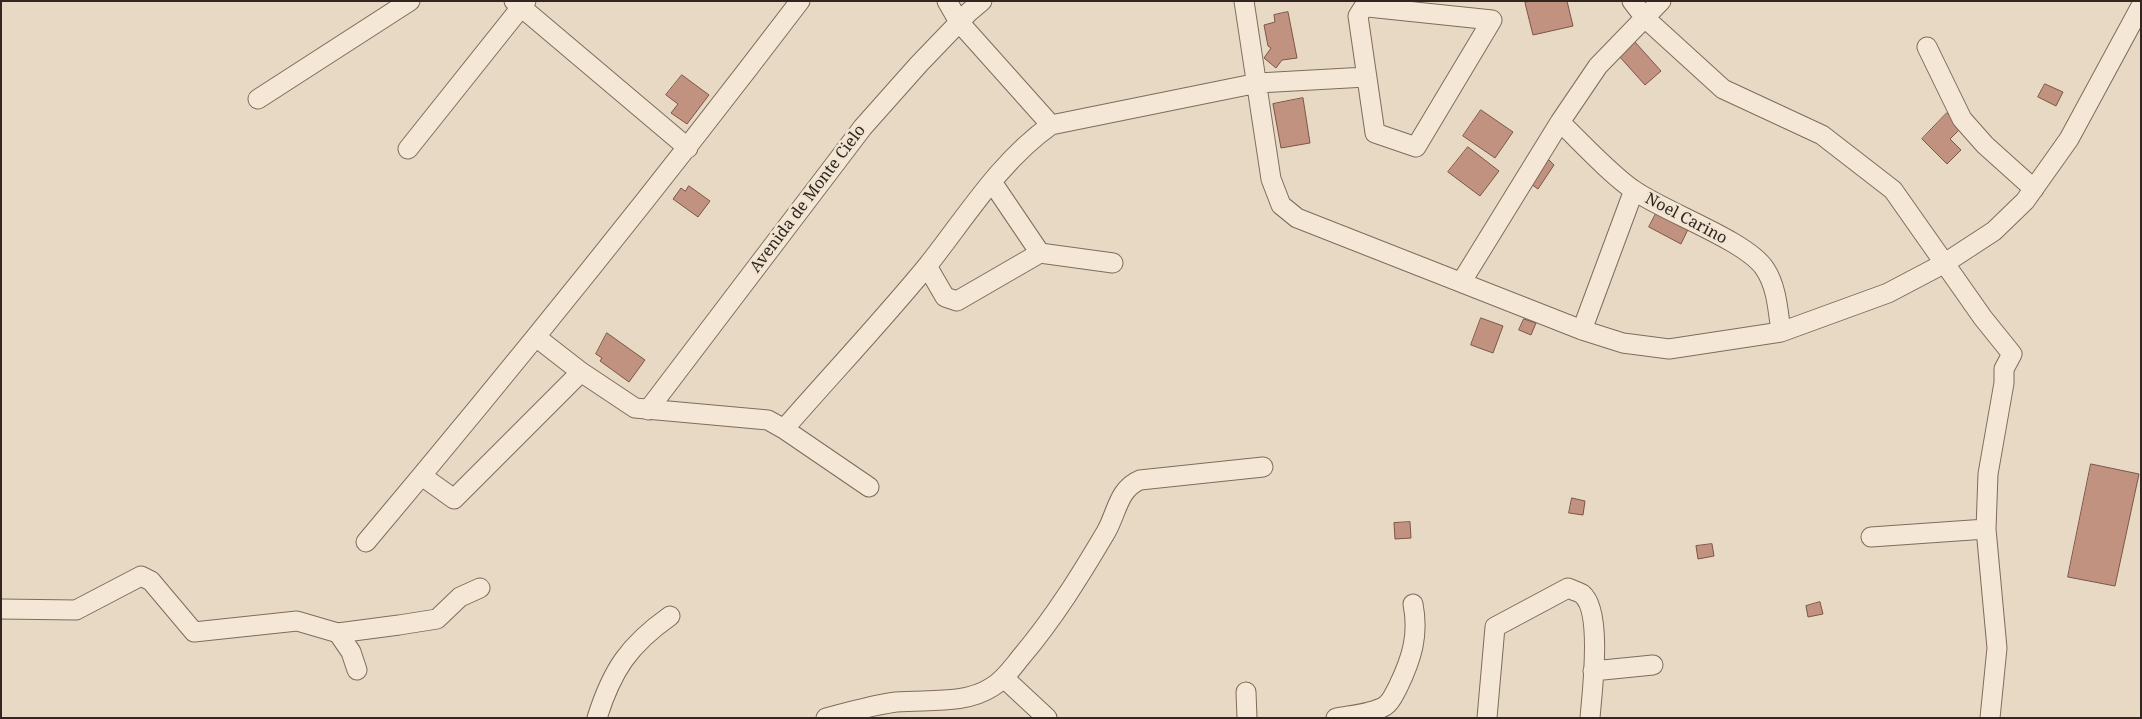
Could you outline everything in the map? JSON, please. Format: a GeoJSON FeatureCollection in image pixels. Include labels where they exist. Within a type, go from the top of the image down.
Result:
{"type":"FeatureCollection","features":[{"type":"Feature","properties":{"kind":"street"},"geometry":{"type":"LineString","coordinates":[[258,99],[410,1]]}},
{"type":"Feature","properties":{"kind":"street"},"geometry":{"type":"LineString","coordinates":[[366,542],[536,337],[688,148],[800,1]]}},
{"type":"Feature","properties":{"kind":"street"},"geometry":{"type":"LineString","coordinates":[[947,1],[960,22],[1051,125]]}},
{"type":"Feature","properties":{"kind":"street","name":"Avenida de Monte Cielo"},"geometry":{"type":"LineString","coordinates":[[648,410],[863,127],[960,22],[982,1]]}},
{"type":"Feature","properties":{"kind":"street"},"geometry":{"type":"LineString","coordinates":[[1244,1],[1258,83],[1271,179],[1281,205],[1297,218],[1462,281],[1582,330],[1623,343],[1669,349],[1780,332],[1888,293],[1945,263],[1994,231],[2026,201],[2069,139],[2135,32],[2141,6]]}},
{"type":"Feature","properties":{"kind":"street"},"geometry":{"type":"LineString","coordinates":[[1632,1],[1645,18],[1723,88],[1822,135],[1893,190],[1983,318],[2012,354],[2004,369],[2004,384],[1988,474],[1986,528],[1997,648],[1990,718]]}},
{"type":"Feature","properties":{"kind":"street"},"geometry":{"type":"LineString","coordinates":[[1462,281],[1560,122],[1598,66],[1661,1]]}},
{"type":"Feature","properties":{"kind":"street"},"geometry":{"type":"LineString","coordinates":[[408,149],[521,3],[688,148]]}},
{"type":"Feature","properties":{"kind":"street"},"geometry":{"type":"LineString","coordinates":[[1368,6],[1492,20],[1416,147],[1375,133],[1366,77],[1358,16],[1363,8],[1368,6]]}},
{"type":"Feature","properties":{"kind":"street"},"geometry":{"type":"LineString","coordinates":[[1927,47],[1962,119],[1985,145],[2034,189]]}},
{"type":"Feature","properties":{"kind":"street"},"geometry":{"type":"LineString","coordinates":[[784,429],[927,266],[992,182],[1036,135],[1051,125],[1258,83],[1366,77]]}},
{"type":"Feature","properties":{"kind":"street","name":"Noel Carino"},"geometry":{"type":"LineString","coordinates":[[1560,122],[1634,190],[1668,211],[1746,251],[1765,269],[1774,289],[1780,332]]}},
{"type":"Feature","properties":{"kind":"street"},"geometry":{"type":"LineString","coordinates":[[992,182],[1040,253]]}},
{"type":"Feature","properties":{"kind":"street"},"geometry":{"type":"LineString","coordinates":[[1582,330],[1634,190]]}},
{"type":"Feature","properties":{"kind":"street"},"geometry":{"type":"LineString","coordinates":[[927,266],[945,297],[957,301],[1040,253],[1113,263]]}},
{"type":"Feature","properties":{"kind":"street"},"geometry":{"type":"LineString","coordinates":[[536,337],[581,372],[635,408],[768,420],[870,488]]}},
{"type":"Feature","properties":{"kind":"street"},"geometry":{"type":"LineString","coordinates":[[422,476],[454,499],[581,372]]}},
{"type":"Feature","properties":{"kind":"street"},"geometry":{"type":"LineString","coordinates":[[826,718],[894,702],[963,698],[978,694],[1004,678],[1068,597],[1110,525],[1122,495],[1130,484],[1140,480],[1263,467]]}},
{"type":"Feature","properties":{"kind":"street"},"geometry":{"type":"LineString","coordinates":[[1871,537],[1986,528]]}},
{"type":"Feature","properties":{"kind":"street"},"geometry":{"type":"LineString","coordinates":[[1,609],[76,610],[141,576],[151,581],[194,632],[297,621],[338,633],[437,619],[460,597],[480,588]]}},
{"type":"Feature","properties":{"kind":"street"},"geometry":{"type":"LineString","coordinates":[[1487,718],[1495,627],[1568,588],[1583,595],[1591,610],[1594,626],[1590,718]]}},
{"type":"Feature","properties":{"kind":"street"},"geometry":{"type":"LineString","coordinates":[[1336,718],[1353,716],[1383,707],[1390,702],[1411,659],[1416,640],[1416,622],[1412,604]]}},
{"type":"Feature","properties":{"kind":"street"},"geometry":{"type":"LineString","coordinates":[[597,718],[606,688],[626,655],[645,633],[670,616]]}},
{"type":"Feature","properties":{"kind":"street"},"geometry":{"type":"LineString","coordinates":[[338,633],[351,652],[357,670]]}},
{"type":"Feature","properties":{"kind":"street"},"geometry":{"type":"LineString","coordinates":[[1592,672],[1654,665]]}},
{"type":"Feature","properties":{"kind":"street"},"geometry":{"type":"LineString","coordinates":[[1004,678],[1047,718]]}},
{"type":"Feature","properties":{"kind":"street"},"geometry":{"type":"LineString","coordinates":[[1246,692],[1247,718]]}},
{"type":"Feature","properties":{"kind":"building"},"geometry":{"type":"Polygon","coordinates":[[[1530,1],[1567,1],[1573,26],[1533,35],[1525,3],[1530,1]]]}},
{"type":"Feature","properties":{"kind":"building"},"geometry":{"type":"Polygon","coordinates":[[[1288,12],[1297,58],[1282,60],[1276,68],[1264,58],[1271,48],[1268,46],[1264,25],[1275,22],[1274,15],[1288,12]]]}},
{"type":"Feature","properties":{"kind":"building"},"geometry":{"type":"Polygon","coordinates":[[[1635,42],[1661,71],[1645,85],[1619,56],[1635,42]]]}},
{"type":"Feature","properties":{"kind":"building"},"geometry":{"type":"Polygon","coordinates":[[[682,75],[709,95],[687,124],[671,113],[678,104],[666,95],[682,75]]]}},
{"type":"Feature","properties":{"kind":"building"},"geometry":{"type":"Polygon","coordinates":[[[2045,84],[2063,92],[2056,106],[2038,97],[2045,84]]]}},
{"type":"Feature","properties":{"kind":"building"},"geometry":{"type":"Polygon","coordinates":[[[1303,98],[1310,143],[1281,148],[1273,104],[1303,98]]]}},
{"type":"Feature","properties":{"kind":"building"},"geometry":{"type":"Polygon","coordinates":[[[1481,110],[1513,132],[1495,158],[1463,136],[1481,110]]]}},
{"type":"Feature","properties":{"kind":"building"},"geometry":{"type":"Polygon","coordinates":[[[1947,113],[1962,127],[1950,139],[1961,150],[1947,164],[1922,139],[1947,113]]]}},
{"type":"Feature","properties":{"kind":"building"},"geometry":{"type":"Polygon","coordinates":[[[1468,147],[1499,171],[1480,196],[1448,172],[1468,147]]]}},
{"type":"Feature","properties":{"kind":"building"},"geometry":{"type":"Polygon","coordinates":[[[1549,160],[1554,165],[1538,189],[1531,184],[1549,160]]]}},
{"type":"Feature","properties":{"kind":"building"},"geometry":{"type":"Polygon","coordinates":[[[689,186],[710,201],[698,217],[673,199],[681,188],[685,191],[689,186]]]}},
{"type":"Feature","properties":{"kind":"building"},"geometry":{"type":"Polygon","coordinates":[[[1659,208],[1690,225],[1681,244],[1649,227],[1659,208]]]}},
{"type":"Feature","properties":{"kind":"building"},"geometry":{"type":"Polygon","coordinates":[[[1481,318],[1503,326],[1493,353],[1471,345],[1481,318]]]}},
{"type":"Feature","properties":{"kind":"building"},"geometry":{"type":"Polygon","coordinates":[[[1524,319],[1536,323],[1531,335],[1519,330],[1524,319]]]}},
{"type":"Feature","properties":{"kind":"building"},"geometry":{"type":"Polygon","coordinates":[[[607,333],[645,360],[629,382],[600,361],[602,358],[596,354],[607,333]]]}},
{"type":"Feature","properties":{"kind":"building"},"geometry":{"type":"Polygon","coordinates":[[[2091,464],[2139,474],[2115,586],[2068,577],[2091,464]]]}},
{"type":"Feature","properties":{"kind":"building"},"geometry":{"type":"Polygon","coordinates":[[[1572,498],[1585,501],[1583,515],[1569,513],[1572,498]]]}},
{"type":"Feature","properties":{"kind":"building"},"geometry":{"type":"Polygon","coordinates":[[[1410,522],[1411,538],[1395,539],[1394,523],[1410,522]]]}},
{"type":"Feature","properties":{"kind":"building"},"geometry":{"type":"Polygon","coordinates":[[[1712,544],[1714,556],[1698,559],[1696,546],[1712,544]]]}},
{"type":"Feature","properties":{"kind":"building"},"geometry":{"type":"Polygon","coordinates":[[[1820,602],[1823,614],[1808,617],[1806,606],[1820,602]]]}}]}
